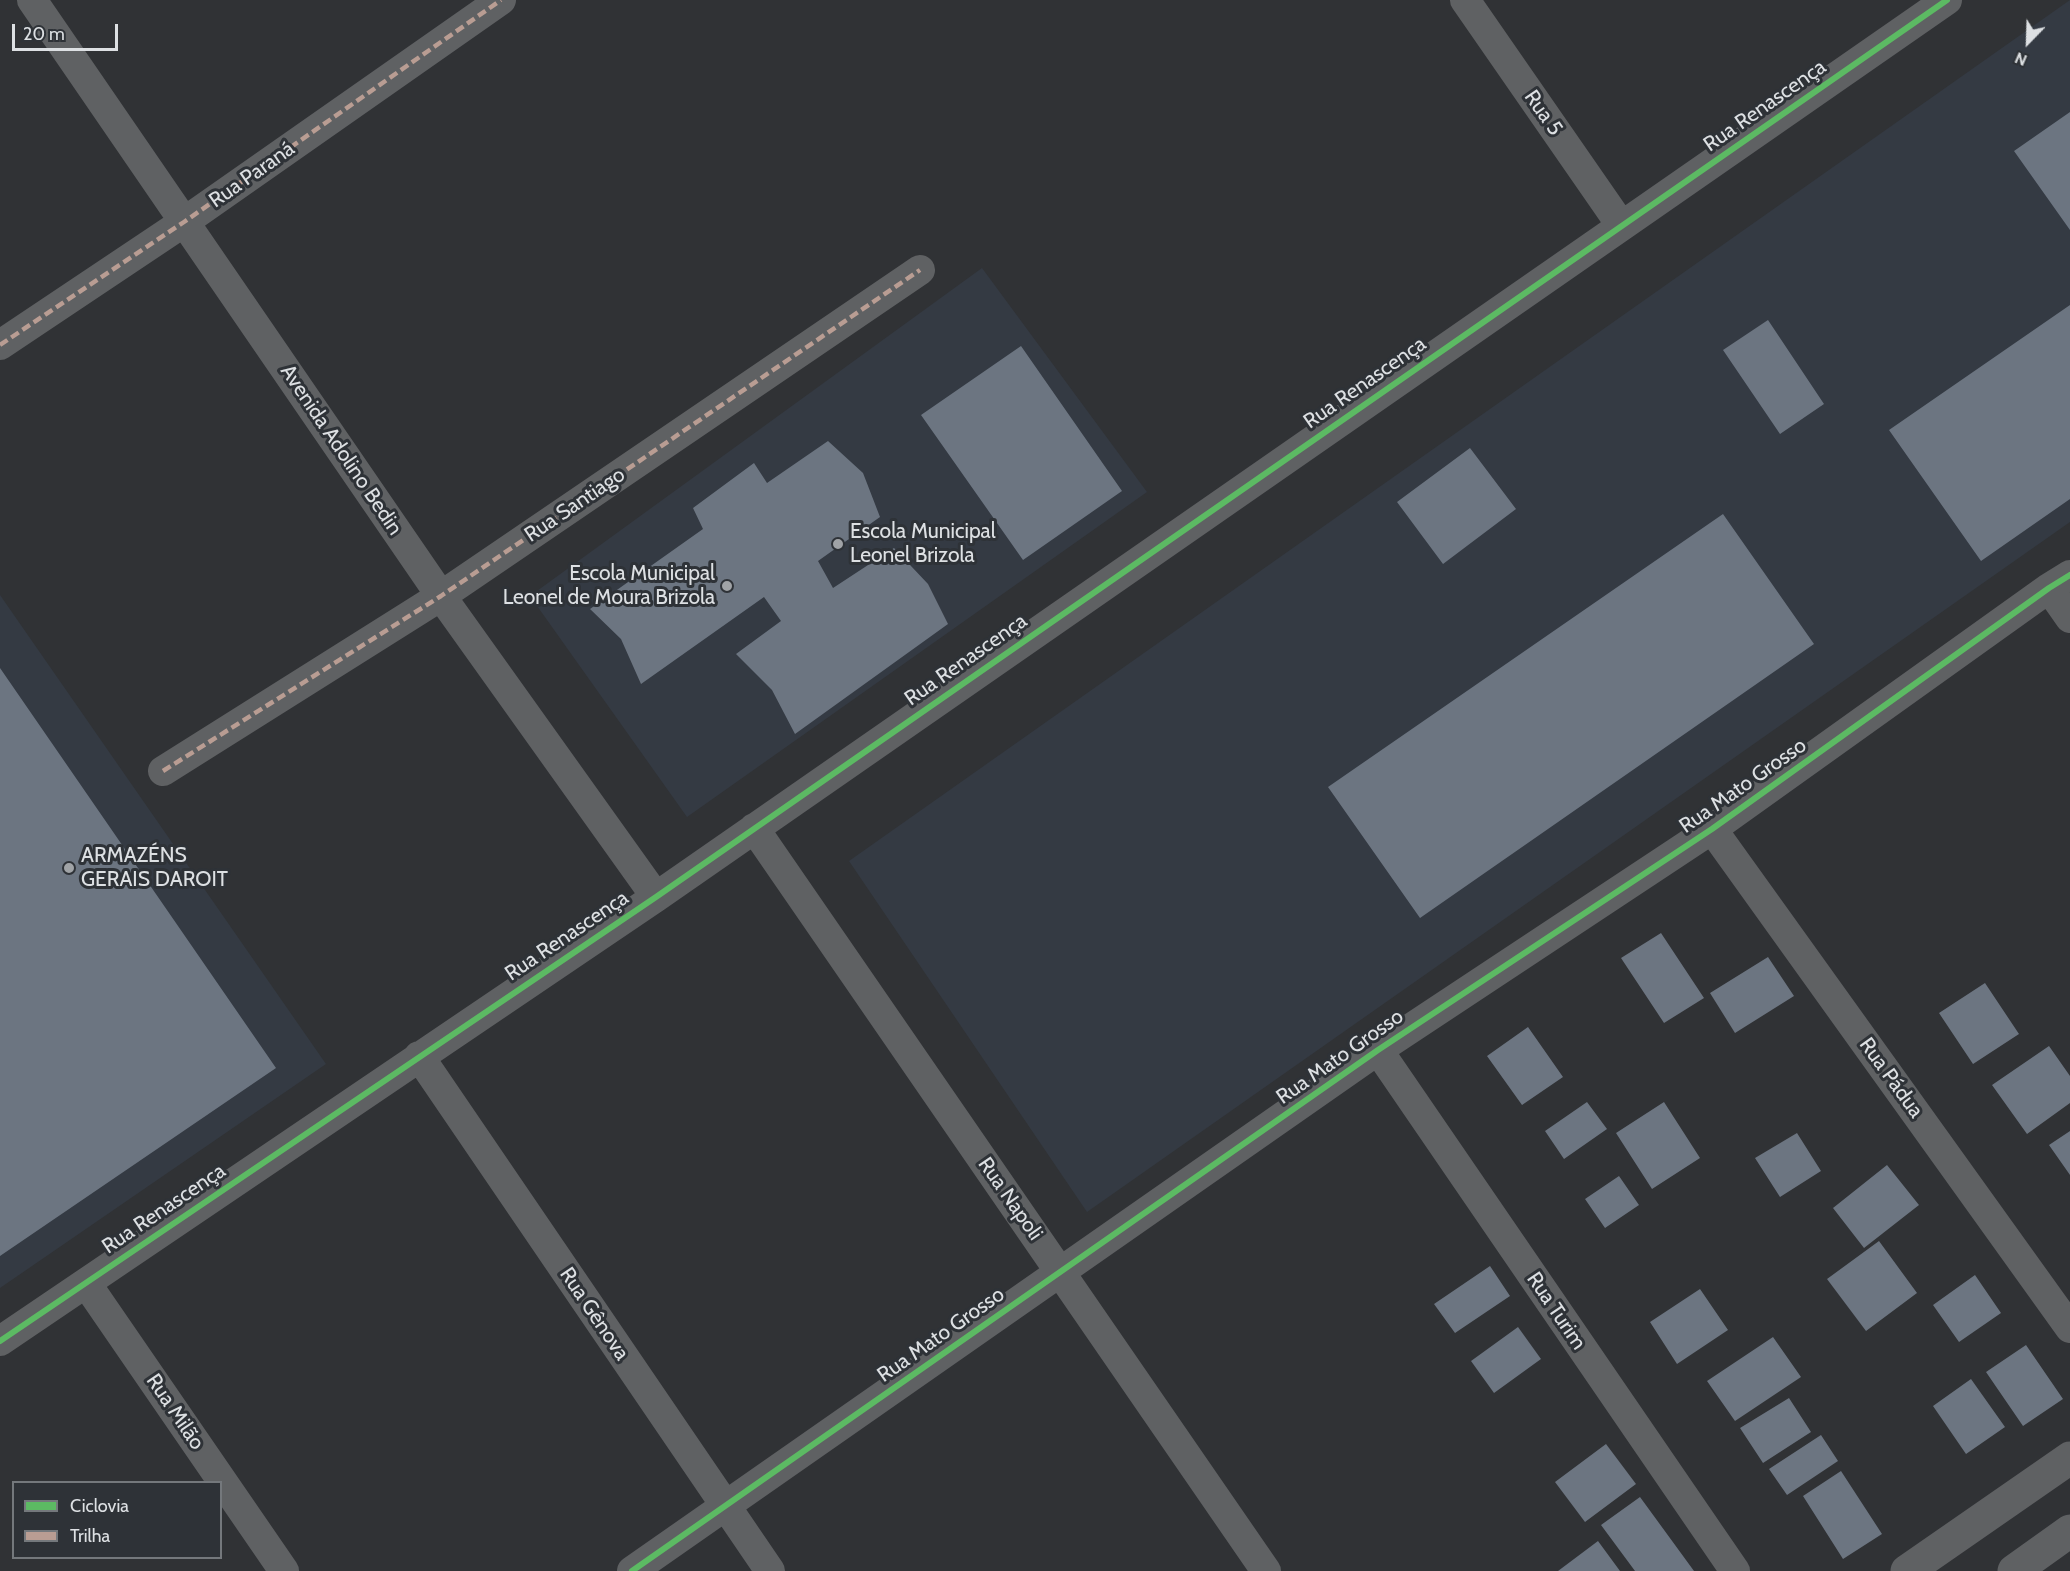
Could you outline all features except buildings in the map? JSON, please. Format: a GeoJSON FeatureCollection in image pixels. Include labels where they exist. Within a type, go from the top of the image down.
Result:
{"type":"FeatureCollection","features":[{"type":"Feature","properties":{"kind":"street","name":"Avenida Adolino Bedin"},"geometry":{"type":"LineString","coordinates":[[32,0],[441,596],[656,897]]}},
{"type":"Feature","properties":{"kind":"street","name":"Rua Paraná"},"geometry":{"type":"LineString","coordinates":[[0,345],[184,222],[501,0]]}},
{"type":"Feature","properties":{"kind":"street","name":"Rua 5"},"geometry":{"type":"LineString","coordinates":[[1465,0],[1621,225]]}},
{"type":"Feature","properties":{"kind":"street","name":"Rua Renascença"},"geometry":{"type":"LineString","coordinates":[[0,1341],[656,897],[1947,0]]}},
{"type":"Feature","properties":{"kind":"street","name":"Rua Santiago"},"geometry":{"type":"LineString","coordinates":[[163,771],[441,596],[920,270]]}},
{"type":"Feature","properties":{"kind":"street"},"geometry":{"type":"LineString","coordinates":[[2059,582],[2070,618]]}},
{"type":"Feature","properties":{"kind":"street","name":"Rua Mato Grosso"},"geometry":{"type":"LineString","coordinates":[[632,1571],[1378,1050],[1712,828],[2059,582]]}},
{"type":"Feature","properties":{"kind":"street","name":"Rua Napoli"},"geometry":{"type":"LineString","coordinates":[[754,828],[1266,1571]]}},
{"type":"Feature","properties":{"kind":"street","name":"Rua Pádua"},"geometry":{"type":"LineString","coordinates":[[1712,828],[2070,1328]]}},
{"type":"Feature","properties":{"kind":"street","name":"Rua Turim"},"geometry":{"type":"LineString","coordinates":[[1378,1050],[1735,1571]]}},
{"type":"Feature","properties":{"kind":"street","name":"Rua Gênova"},"geometry":{"type":"LineString","coordinates":[[419,1056],[770,1571]]}},
{"type":"Feature","properties":{"kind":"street","name":"Rua Milão"},"geometry":{"type":"LineString","coordinates":[[86,1283],[284,1571]]}},
{"type":"Feature","properties":{"kind":"street"},"geometry":{"type":"LineString","coordinates":[[1907,1571],[2070,1458]]}},
{"type":"Feature","properties":{"kind":"street"},"geometry":{"type":"LineString","coordinates":[[2014,1571],[2070,1530]]}},
{"type":"Feature","properties":{"kind":"shaded area"},"geometry":{"type":"Polygon","coordinates":[[[2070,0],[2070,522],[1087,1212],[849,861],[2070,0]]]}},
{"type":"Feature","properties":{"kind":"shaded area","name":"Escola Municipal Leonel Brizola"},"geometry":{"type":"Polygon","coordinates":[[[982,268],[1147,492],[687,817],[530,596],[982,268]]]}},
{"type":"Feature","properties":{"kind":"shaded area","name":"ARMAZÉNS GERAIS DAROIT"},"geometry":{"type":"Polygon","coordinates":[[[0,595],[326,1064],[0,1288],[0,595]]]}},
{"type":"Feature","properties":{"kind":"marked path"},"geometry":{"type":"LineString","coordinates":[[0,345],[184,222],[501,0]]}},
{"type":"Feature","properties":{"kind":"marked path"},"geometry":{"type":"LineString","coordinates":[[163,771],[441,596],[920,270]]}},
{"type":"Feature","properties":{"kind":"cycle path"},"geometry":{"type":"LineString","coordinates":[[0,1341],[656,897],[1947,0]]}},
{"type":"Feature","properties":{"kind":"cycle path"},"geometry":{"type":"LineString","coordinates":[[632,1571],[1378,1050],[1712,829],[2070,575]]}},
{"type":"Feature","properties":{"kind":"place","name":"Escola Municipal Leonel Brizola"},"geometry":{"type":"Point","coordinates":[838,544]}},
{"type":"Feature","properties":{"kind":"place","name":"Escola Municipal Leonel de Moura Brizola"},"geometry":{"type":"Point","coordinates":[727,586]}},
{"type":"Feature","properties":{"kind":"place","name":"ARMAZÉNS GERAIS DAROIT"},"geometry":{"type":"Point","coordinates":[69,868]}}]}
